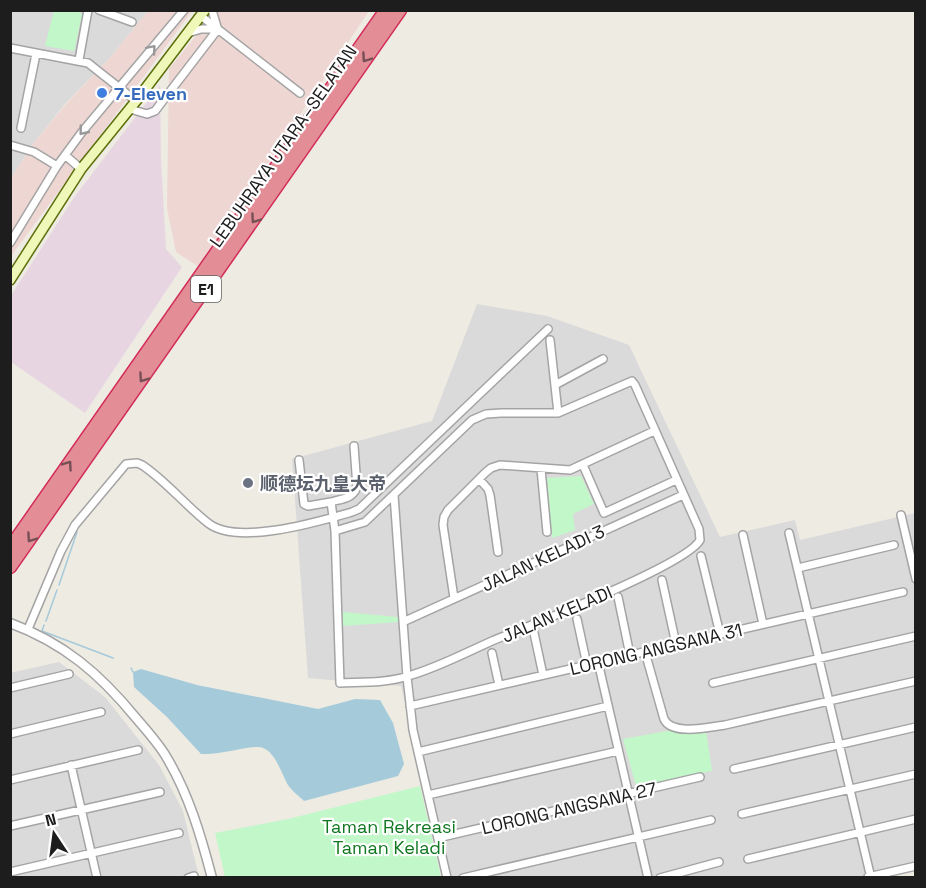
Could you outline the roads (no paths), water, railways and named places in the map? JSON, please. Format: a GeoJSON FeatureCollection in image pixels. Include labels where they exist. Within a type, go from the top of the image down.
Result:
{"type":"FeatureCollection","features":[{"type":"Feature","properties":{"kind":"highway","name":"LEBUHRAYA UTARA–SELATAN"},"geometry":{"type":"LineString","coordinates":[[10,548],[386,10]]}},
{"type":"Feature","properties":{"kind":"highway","name":"LEBUHRAYA UTARA–SELATAN"},"geometry":{"type":"LineString","coordinates":[[10,567],[400,10]]}},
{"type":"Feature","properties":{"kind":"main road"},"geometry":{"type":"LineString","coordinates":[[11,278],[81,169],[203,13]]}},
{"type":"Feature","properties":{"kind":"street"},"geometry":{"type":"LineString","coordinates":[[79,60],[88,10]]}},
{"type":"Feature","properties":{"kind":"street"},"geometry":{"type":"LineString","coordinates":[[99,10],[132,22]]}},
{"type":"Feature","properties":{"kind":"street"},"geometry":{"type":"LineString","coordinates":[[10,243],[57,166],[82,132],[184,10]]}},
{"type":"Feature","properties":{"kind":"street"},"geometry":{"type":"LineString","coordinates":[[212,10],[218,29]]}},
{"type":"Feature","properties":{"kind":"street"},"geometry":{"type":"LineString","coordinates":[[203,13],[218,29],[300,93]]}},
{"type":"Feature","properties":{"kind":"street"},"geometry":{"type":"LineString","coordinates":[[187,34],[201,28],[218,29]]}},
{"type":"Feature","properties":{"kind":"street"},"geometry":{"type":"LineString","coordinates":[[10,48],[79,60],[96,67],[121,87],[133,105],[153,113],[218,29]]}},
{"type":"Feature","properties":{"kind":"street"},"geometry":{"type":"LineString","coordinates":[[21,128],[36,54]]}},
{"type":"Feature","properties":{"kind":"street"},"geometry":{"type":"LineString","coordinates":[[10,145],[34,152],[57,166]]}},
{"type":"Feature","properties":{"kind":"street"},"geometry":{"type":"LineString","coordinates":[[65,155],[81,169]]}},
{"type":"Feature","properties":{"kind":"street"},"geometry":{"type":"LineString","coordinates":[[28,629],[61,551],[75,525],[126,464],[142,465],[207,523],[229,533],[279,530],[359,509],[548,329]]}},
{"type":"Feature","properties":{"kind":"street"},"geometry":{"type":"LineString","coordinates":[[550,340],[558,413]]}},
{"type":"Feature","properties":{"kind":"street"},"geometry":{"type":"LineString","coordinates":[[555,385],[603,359]]}},
{"type":"Feature","properties":{"kind":"street"},"geometry":{"type":"LineString","coordinates":[[330,502],[335,531],[365,522],[452,438],[479,416],[501,412],[558,413],[632,381],[636,385],[682,495]]}},
{"type":"Feature","properties":{"kind":"street"},"geometry":{"type":"LineString","coordinates":[[454,598],[443,525],[444,517],[448,510],[490,468],[500,465],[565,471],[583,465],[654,431]]}},
{"type":"Feature","properties":{"kind":"street"},"geometry":{"type":"LineString","coordinates":[[299,460],[304,504],[308,506],[350,497],[355,493],[357,487],[354,446]]}},
{"type":"Feature","properties":{"kind":"street"},"geometry":{"type":"LineString","coordinates":[[583,465],[604,513],[676,480]]}},
{"type":"Feature","properties":{"kind":"street"},"geometry":{"type":"LineString","coordinates":[[541,469],[548,532]]}},
{"type":"Feature","properties":{"kind":"street"},"geometry":{"type":"LineString","coordinates":[[479,479],[490,495],[498,552]]}},
{"type":"Feature","properties":{"kind":"street"},"geometry":{"type":"LineString","coordinates":[[394,495],[410,706],[418,752],[447,878]]}},
{"type":"Feature","properties":{"kind":"street","name":"JALAN KELADI 3"},"geometry":{"type":"LineString","coordinates":[[405,621],[682,495]]}},
{"type":"Feature","properties":{"kind":"street","name":"JALAN KELADI"},"geometry":{"type":"LineString","coordinates":[[335,531],[340,683],[374,681],[407,677],[567,611],[668,565],[693,549],[700,540],[699,529],[682,495]]}},
{"type":"Feature","properties":{"kind":"street"},"geometry":{"type":"LineString","coordinates":[[900,515],[915,579]]}},
{"type":"Feature","properties":{"kind":"street"},"geometry":{"type":"LineString","coordinates":[[789,533],[870,877],[915,866]]}},
{"type":"Feature","properties":{"kind":"street"},"geometry":{"type":"LineString","coordinates":[[743,534],[764,624]]}},
{"type":"Feature","properties":{"kind":"street"},"geometry":{"type":"LineString","coordinates":[[798,568],[894,545]]}},
{"type":"Feature","properties":{"kind":"street"},"geometry":{"type":"LineString","coordinates":[[701,556],[720,634]]}},
{"type":"Feature","properties":{"kind":"street"},"geometry":{"type":"LineString","coordinates":[[662,580],[676,644]]}},
{"type":"Feature","properties":{"kind":"street","name":"LORONG ANGSANA 31"},"geometry":{"type":"LineString","coordinates":[[410,706],[903,592]]}},
{"type":"Feature","properties":{"kind":"street"},"geometry":{"type":"LineString","coordinates":[[618,597],[630,655]]}},
{"type":"Feature","properties":{"kind":"street"},"geometry":{"type":"LineString","coordinates":[[577,619],[586,665]]}},
{"type":"Feature","properties":{"kind":"street"},"geometry":{"type":"LineString","coordinates":[[10,623],[28,629],[55,643],[77,658],[116,693],[151,735],[167,758],[193,812],[212,878]]}},
{"type":"Feature","properties":{"kind":"street"},"geometry":{"type":"LineString","coordinates":[[534,633],[543,675]]}},
{"type":"Feature","properties":{"kind":"street"},"geometry":{"type":"LineString","coordinates":[[713,683],[915,636]]}},
{"type":"Feature","properties":{"kind":"street"},"geometry":{"type":"LineString","coordinates":[[645,652],[663,718],[668,725],[694,729],[725,725],[915,681]]}},
{"type":"Feature","properties":{"kind":"street"},"geometry":{"type":"LineString","coordinates":[[492,653],[499,685]]}},
{"type":"Feature","properties":{"kind":"street"},"geometry":{"type":"LineString","coordinates":[[598,662],[648,878]]}},
{"type":"Feature","properties":{"kind":"street"},"geometry":{"type":"LineString","coordinates":[[10,688],[69,674]]}},
{"type":"Feature","properties":{"kind":"street"},"geometry":{"type":"LineString","coordinates":[[418,752],[608,706]]}},
{"type":"Feature","properties":{"kind":"street"},"geometry":{"type":"LineString","coordinates":[[10,734],[101,712]]}},
{"type":"Feature","properties":{"kind":"street"},"geometry":{"type":"LineString","coordinates":[[734,769],[915,727]]}},
{"type":"Feature","properties":{"kind":"street"},"geometry":{"type":"LineString","coordinates":[[10,770],[12,780],[138,750]]}},
{"type":"Feature","properties":{"kind":"street"},"geometry":{"type":"LineString","coordinates":[[428,795],[618,751]]}},
{"type":"Feature","properties":{"kind":"street"},"geometry":{"type":"LineString","coordinates":[[71,765],[97,878]]}},
{"type":"Feature","properties":{"kind":"street"},"geometry":{"type":"LineString","coordinates":[[742,814],[915,774]]}},
{"type":"Feature","properties":{"kind":"street","name":"LORONG ANGSANA 27"},"geometry":{"type":"LineString","coordinates":[[438,838],[700,777]]}},
{"type":"Feature","properties":{"kind":"street"},"geometry":{"type":"LineString","coordinates":[[10,826],[160,792]]}},
{"type":"Feature","properties":{"kind":"street"},"geometry":{"type":"LineString","coordinates":[[748,859],[915,819]]}},
{"type":"Feature","properties":{"kind":"street"},"geometry":{"type":"LineString","coordinates":[[463,878],[711,820]]}},
{"type":"Feature","properties":{"kind":"street"},"geometry":{"type":"LineString","coordinates":[[10,872],[179,833]]}},
{"type":"Feature","properties":{"kind":"street"},"geometry":{"type":"LineString","coordinates":[[660,878],[719,862]]}},
{"type":"Feature","properties":{"kind":"water"},"geometry":{"type":"Polygon","coordinates":[[[141,669],[197,685],[318,709],[355,699],[380,700],[393,723],[404,764],[398,776],[304,801],[285,780],[272,755],[263,748],[201,754],[167,717],[134,687],[133,672],[141,669]]]}},
{"type":"Feature","properties":{"kind":"waterway"},"geometry":{"type":"LineString","coordinates":[[59,585],[77,532],[75,532]]}},
{"type":"Feature","properties":{"kind":"waterway"},"geometry":{"type":"LineString","coordinates":[[46,621],[57,590]]}},
{"type":"Feature","properties":{"kind":"waterway"},"geometry":{"type":"LineString","coordinates":[[44,625],[42,631],[113,658]]}},
{"type":"Feature","properties":{"kind":"waterway"},"geometry":{"type":"LineString","coordinates":[[131,668],[133,672]]}},
{"type":"Feature","properties":{"kind":"place","name":"7-Eleven"},"geometry":{"type":"Point","coordinates":[102,93]}},
{"type":"Feature","properties":{"kind":"place","name":"顺德坛九皇大帝"},"geometry":{"type":"Point","coordinates":[248,483]}},
{"type":"Feature","properties":{"kind":"park label","name":"Taman Rekreasi Taman Keladi"},"geometry":{"type":"Point","coordinates":[389,836]}}]}
